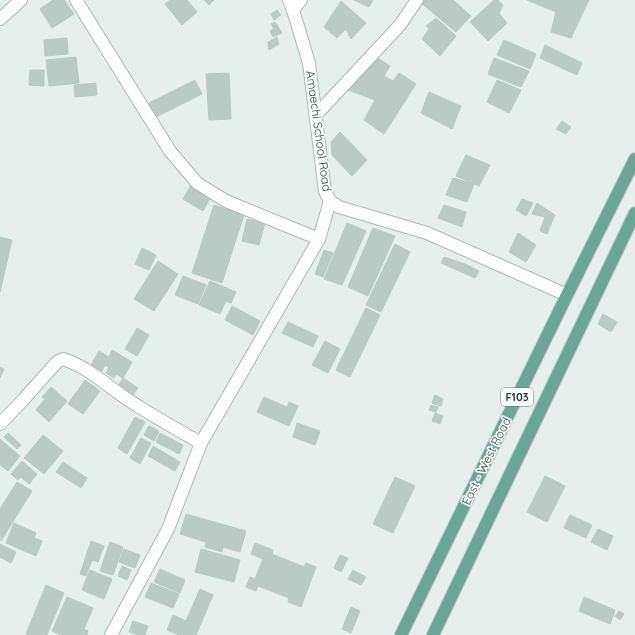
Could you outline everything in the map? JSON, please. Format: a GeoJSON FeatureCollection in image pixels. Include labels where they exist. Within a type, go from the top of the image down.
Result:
{"type":"FeatureCollection","features":[{"type":"Feature","properties":{"kind":"main road","name":"East - West Road"},"geometry":{"type":"LineString","coordinates":[[401,635],[566,294],[635,159]]}},
{"type":"Feature","properties":{"kind":"main road","name":"F103"},"geometry":{"type":"LineString","coordinates":[[433,635],[631,234],[635,213]]}},
{"type":"Feature","properties":{"kind":"street"},"geometry":{"type":"LineString","coordinates":[[0,19],[21,0]]}},
{"type":"Feature","properties":{"kind":"street"},"geometry":{"type":"LineString","coordinates":[[76,0],[170,151],[197,183],[226,201],[319,239]]}},
{"type":"Feature","properties":{"kind":"street"},"geometry":{"type":"LineString","coordinates":[[291,5],[301,0]]}},
{"type":"Feature","properties":{"kind":"street"},"geometry":{"type":"LineString","coordinates":[[316,115],[400,25],[416,0]]}},
{"type":"Feature","properties":{"kind":"street","name":"Amaechi School Road"},"geometry":{"type":"LineString","coordinates":[[291,5],[309,63],[325,191],[330,201],[339,207],[428,233],[566,294]]}},
{"type":"Feature","properties":{"kind":"street"},"geometry":{"type":"LineString","coordinates":[[111,635],[168,529],[201,443],[319,239],[330,201]]}},
{"type":"Feature","properties":{"kind":"street"},"geometry":{"type":"LineString","coordinates":[[0,424],[57,362],[63,359],[96,375],[127,399],[201,443]]}},
{"type":"Feature","properties":{"kind":"building"},"geometry":{"type":"Polygon","coordinates":[[[53,0],[64,0],[74,14],[52,28],[40,9],[53,0]]]}},
{"type":"Feature","properties":{"kind":"building"},"geometry":{"type":"Polygon","coordinates":[[[170,0],[187,0],[197,12],[182,25],[165,4],[170,0]]]}},
{"type":"Feature","properties":{"kind":"building"},"geometry":{"type":"Polygon","coordinates":[[[204,0],[214,0],[209,5],[204,0]]]}},
{"type":"Feature","properties":{"kind":"building"},"geometry":{"type":"Polygon","coordinates":[[[354,0],[373,0],[369,7],[354,0]]]}},
{"type":"Feature","properties":{"kind":"building"},"geometry":{"type":"Polygon","coordinates":[[[422,0],[453,0],[471,16],[456,32],[420,2],[422,0]]]}},
{"type":"Feature","properties":{"kind":"building"},"geometry":{"type":"Polygon","coordinates":[[[494,0],[498,0],[503,5],[499,13],[507,23],[488,41],[470,22],[494,0]]]}},
{"type":"Feature","properties":{"kind":"building"},"geometry":{"type":"Polygon","coordinates":[[[527,0],[589,0],[571,38],[551,32],[556,12],[527,0]]]}},
{"type":"Feature","properties":{"kind":"building"},"geometry":{"type":"Polygon","coordinates":[[[341,1],[366,23],[351,39],[346,29],[337,38],[324,27],[341,1]]]}},
{"type":"Feature","properties":{"kind":"building"},"geometry":{"type":"Polygon","coordinates":[[[277,10],[281,15],[274,20],[271,14],[277,10]]]}},
{"type":"Feature","properties":{"kind":"building"},"geometry":{"type":"Polygon","coordinates":[[[436,18],[456,36],[440,56],[422,39],[429,29],[426,26],[436,18]]]}},
{"type":"Feature","properties":{"kind":"building"},"geometry":{"type":"Polygon","coordinates":[[[275,22],[282,33],[273,37],[270,31],[274,29],[271,24],[275,22]]]}},
{"type":"Feature","properties":{"kind":"building"},"geometry":{"type":"Polygon","coordinates":[[[277,37],[279,44],[269,50],[268,42],[277,37]]]}},
{"type":"Feature","properties":{"kind":"building"},"geometry":{"type":"Polygon","coordinates":[[[67,38],[68,54],[45,56],[44,40],[67,38]]]}},
{"type":"Feature","properties":{"kind":"building"},"geometry":{"type":"Polygon","coordinates":[[[504,40],[536,54],[530,69],[497,55],[504,40]]]}},
{"type":"Feature","properties":{"kind":"building"},"geometry":{"type":"Polygon","coordinates":[[[545,45],[582,63],[577,75],[540,58],[545,45]]]}},
{"type":"Feature","properties":{"kind":"building"},"geometry":{"type":"Polygon","coordinates":[[[373,55],[390,66],[384,76],[393,81],[399,73],[416,84],[384,134],[364,120],[375,100],[348,90],[373,55]]]}},
{"type":"Feature","properties":{"kind":"building"},"geometry":{"type":"Polygon","coordinates":[[[76,57],[79,83],[49,86],[46,60],[76,57]]]}},
{"type":"Feature","properties":{"kind":"building"},"geometry":{"type":"Polygon","coordinates":[[[494,58],[529,71],[521,87],[488,74],[494,58]]]}},
{"type":"Feature","properties":{"kind":"building"},"geometry":{"type":"Polygon","coordinates":[[[30,70],[44,70],[44,86],[29,85],[30,70]]]}},
{"type":"Feature","properties":{"kind":"building"},"geometry":{"type":"Polygon","coordinates":[[[229,73],[231,119],[209,120],[206,74],[229,73]]]}},
{"type":"Feature","properties":{"kind":"building"},"geometry":{"type":"Polygon","coordinates":[[[195,80],[202,94],[154,118],[147,104],[195,80]]]}},
{"type":"Feature","properties":{"kind":"building"},"geometry":{"type":"Polygon","coordinates":[[[497,80],[521,90],[509,113],[487,102],[497,80]]]}},
{"type":"Feature","properties":{"kind":"building"},"geometry":{"type":"Polygon","coordinates":[[[96,83],[97,95],[75,97],[74,85],[96,83]]]}},
{"type":"Feature","properties":{"kind":"building"},"geometry":{"type":"Polygon","coordinates":[[[429,92],[461,106],[452,129],[421,113],[429,92]]]}},
{"type":"Feature","properties":{"kind":"building"},"geometry":{"type":"Polygon","coordinates":[[[562,121],[571,127],[566,134],[556,129],[562,121]]]}},
{"type":"Feature","properties":{"kind":"building"},"geometry":{"type":"Polygon","coordinates":[[[340,132],[367,160],[352,176],[332,155],[331,142],[340,132]]]}},
{"type":"Feature","properties":{"kind":"building"},"geometry":{"type":"Polygon","coordinates":[[[466,155],[490,165],[479,186],[456,176],[466,155]]]}},
{"type":"Feature","properties":{"kind":"building"},"geometry":{"type":"Polygon","coordinates":[[[453,178],[474,184],[467,202],[446,195],[453,178]]]}},
{"type":"Feature","properties":{"kind":"building"},"geometry":{"type":"Polygon","coordinates":[[[192,183],[212,195],[203,211],[183,199],[192,183]]]}},
{"type":"Feature","properties":{"kind":"building"},"geometry":{"type":"Polygon","coordinates":[[[522,199],[533,203],[526,216],[516,210],[522,199]]]}},
{"type":"Feature","properties":{"kind":"building"},"geometry":{"type":"Polygon","coordinates":[[[537,203],[555,215],[547,234],[540,231],[545,217],[532,214],[537,203]]]}},
{"type":"Feature","properties":{"kind":"building"},"geometry":{"type":"Polygon","coordinates":[[[214,205],[244,215],[222,283],[192,273],[214,205]]]}},
{"type":"Feature","properties":{"kind":"building"},"geometry":{"type":"Polygon","coordinates":[[[444,205],[466,212],[462,227],[438,218],[444,205]]]}},
{"type":"Feature","properties":{"kind":"building"},"geometry":{"type":"Polygon","coordinates":[[[247,219],[265,223],[259,245],[242,241],[247,219]]]}},
{"type":"Feature","properties":{"kind":"building"},"geometry":{"type":"Polygon","coordinates":[[[347,223],[366,231],[342,285],[324,279],[347,223]]]}},
{"type":"Feature","properties":{"kind":"building"},"geometry":{"type":"Polygon","coordinates":[[[373,228],[395,236],[368,296],[348,287],[373,228]]]}},
{"type":"Feature","properties":{"kind":"building"},"geometry":{"type":"Polygon","coordinates":[[[518,233],[536,245],[526,262],[509,252],[518,233]]]}},
{"type":"Feature","properties":{"kind":"building"},"geometry":{"type":"Polygon","coordinates":[[[0,237],[12,240],[0,292],[0,237]]]}},
{"type":"Feature","properties":{"kind":"building"},"geometry":{"type":"Polygon","coordinates":[[[395,244],[410,252],[381,312],[366,305],[395,244]]]}},
{"type":"Feature","properties":{"kind":"building"},"geometry":{"type":"Polygon","coordinates":[[[142,248],[156,255],[149,270],[135,264],[142,248]]]}},
{"type":"Feature","properties":{"kind":"building"},"geometry":{"type":"Polygon","coordinates":[[[324,250],[333,253],[323,277],[315,274],[324,250]]]}},
{"type":"Feature","properties":{"kind":"building"},"geometry":{"type":"Polygon","coordinates":[[[444,257],[465,264],[479,271],[475,278],[441,263],[444,257]]]}},
{"type":"Feature","properties":{"kind":"building"},"geometry":{"type":"Polygon","coordinates":[[[158,261],[178,274],[154,311],[134,299],[158,261]]]}},
{"type":"Feature","properties":{"kind":"building"},"geometry":{"type":"Polygon","coordinates":[[[183,276],[206,285],[198,304],[175,295],[183,276]]]}},
{"type":"Feature","properties":{"kind":"building"},"geometry":{"type":"Polygon","coordinates":[[[210,281],[236,292],[231,303],[226,301],[220,314],[199,305],[210,281]]]}},
{"type":"Feature","properties":{"kind":"building"},"geometry":{"type":"Polygon","coordinates":[[[232,306],[260,321],[253,335],[225,320],[232,306]]]}},
{"type":"Feature","properties":{"kind":"building"},"geometry":{"type":"Polygon","coordinates":[[[366,308],[380,315],[350,377],[336,370],[366,308]]]}},
{"type":"Feature","properties":{"kind":"building"},"geometry":{"type":"Polygon","coordinates":[[[603,314],[617,322],[611,332],[598,324],[603,314]]]}},
{"type":"Feature","properties":{"kind":"building"},"geometry":{"type":"Polygon","coordinates":[[[288,322],[318,336],[313,347],[282,333],[288,322]]]}},
{"type":"Feature","properties":{"kind":"building"},"geometry":{"type":"Polygon","coordinates":[[[137,328],[149,335],[137,356],[125,349],[137,328]]]}},
{"type":"Feature","properties":{"kind":"building"},"geometry":{"type":"Polygon","coordinates":[[[325,341],[340,349],[328,373],[312,365],[325,341]]]}},
{"type":"Feature","properties":{"kind":"building"},"geometry":{"type":"Polygon","coordinates":[[[112,350],[132,362],[123,378],[116,374],[114,378],[106,373],[109,367],[105,365],[102,371],[91,365],[99,351],[109,357],[112,350]]]}},
{"type":"Feature","properties":{"kind":"building"},"geometry":{"type":"Polygon","coordinates":[[[0,367],[4,369],[0,378],[0,367]]]}},
{"type":"Feature","properties":{"kind":"building"},"geometry":{"type":"Polygon","coordinates":[[[123,378],[138,388],[133,395],[118,386],[123,378]]]}},
{"type":"Feature","properties":{"kind":"building"},"geometry":{"type":"Polygon","coordinates":[[[85,380],[100,391],[83,414],[68,404],[85,380]]]}},
{"type":"Feature","properties":{"kind":"building"},"geometry":{"type":"Polygon","coordinates":[[[51,387],[67,401],[49,422],[36,410],[45,399],[42,397],[51,387]]]}},
{"type":"Feature","properties":{"kind":"building"},"geometry":{"type":"Polygon","coordinates":[[[435,395],[443,399],[441,406],[432,403],[435,395]]]}},
{"type":"Feature","properties":{"kind":"building"},"geometry":{"type":"Polygon","coordinates":[[[264,397],[287,407],[289,402],[298,406],[289,426],[257,412],[264,397]]]}},
{"type":"Feature","properties":{"kind":"building"},"geometry":{"type":"Polygon","coordinates":[[[431,405],[438,407],[436,412],[429,410],[431,405]]]}},
{"type":"Feature","properties":{"kind":"building"},"geometry":{"type":"Polygon","coordinates":[[[435,413],[443,416],[440,424],[432,421],[435,413]]]}},
{"type":"Feature","properties":{"kind":"building"},"geometry":{"type":"Polygon","coordinates":[[[135,417],[145,422],[127,454],[118,448],[135,417]]]}},
{"type":"Feature","properties":{"kind":"building"},"geometry":{"type":"Polygon","coordinates":[[[297,423],[320,431],[315,445],[293,437],[297,423]]]}},
{"type":"Feature","properties":{"kind":"building"},"geometry":{"type":"Polygon","coordinates":[[[149,426],[159,431],[154,441],[144,435],[149,426]]]}},
{"type":"Feature","properties":{"kind":"building"},"geometry":{"type":"Polygon","coordinates":[[[8,433],[21,445],[17,449],[4,437],[8,433]]]}},
{"type":"Feature","properties":{"kind":"building"},"geometry":{"type":"Polygon","coordinates":[[[160,433],[183,445],[179,454],[156,442],[160,433]]]}},
{"type":"Feature","properties":{"kind":"building"},"geometry":{"type":"Polygon","coordinates":[[[43,435],[63,451],[44,474],[24,458],[43,435]]]}},
{"type":"Feature","properties":{"kind":"building"},"geometry":{"type":"Polygon","coordinates":[[[141,438],[151,443],[140,464],[130,458],[141,438]]]}},
{"type":"Feature","properties":{"kind":"building"},"geometry":{"type":"Polygon","coordinates":[[[0,439],[20,456],[8,471],[0,465],[0,439]]]}},
{"type":"Feature","properties":{"kind":"building"},"geometry":{"type":"Polygon","coordinates":[[[153,446],[180,462],[175,471],[148,456],[153,446]]]}},
{"type":"Feature","properties":{"kind":"building"},"geometry":{"type":"Polygon","coordinates":[[[22,461],[37,474],[29,484],[21,477],[18,480],[11,474],[22,461]]]}},
{"type":"Feature","properties":{"kind":"building"},"geometry":{"type":"Polygon","coordinates":[[[63,462],[87,478],[81,488],[56,472],[63,462]]]}},
{"type":"Feature","properties":{"kind":"building"},"geometry":{"type":"Polygon","coordinates":[[[545,476],[565,486],[547,522],[527,512],[545,476]]]}},
{"type":"Feature","properties":{"kind":"building"},"geometry":{"type":"Polygon","coordinates":[[[395,477],[415,486],[393,533],[373,524],[395,477]]]}},
{"type":"Feature","properties":{"kind":"building"},"geometry":{"type":"Polygon","coordinates":[[[17,482],[32,491],[1,541],[0,509],[17,482]]]}},
{"type":"Feature","properties":{"kind":"building"},"geometry":{"type":"Polygon","coordinates":[[[186,514],[246,531],[240,552],[223,547],[222,552],[205,547],[206,542],[180,534],[186,514]]]}},
{"type":"Feature","properties":{"kind":"building"},"geometry":{"type":"Polygon","coordinates":[[[570,515],[592,525],[586,538],[564,528],[570,515]]]}},
{"type":"Feature","properties":{"kind":"building"},"geometry":{"type":"Polygon","coordinates":[[[14,523],[36,533],[34,538],[42,541],[36,556],[6,543],[14,523]]]}},
{"type":"Feature","properties":{"kind":"building"},"geometry":{"type":"Polygon","coordinates":[[[598,529],[613,536],[607,550],[591,542],[598,529]]]}},
{"type":"Feature","properties":{"kind":"building"},"geometry":{"type":"Polygon","coordinates":[[[91,541],[104,546],[98,562],[92,560],[86,576],[80,574],[91,541]]]}},
{"type":"Feature","properties":{"kind":"building"},"geometry":{"type":"Polygon","coordinates":[[[110,542],[123,547],[113,575],[100,571],[110,542]]]}},
{"type":"Feature","properties":{"kind":"building"},"geometry":{"type":"Polygon","coordinates":[[[255,543],[273,550],[272,554],[304,567],[306,563],[316,567],[301,607],[288,602],[289,598],[258,586],[256,591],[246,587],[250,577],[255,579],[263,559],[251,554],[255,543]]]}},
{"type":"Feature","properties":{"kind":"building"},"geometry":{"type":"Polygon","coordinates":[[[0,544],[16,552],[11,563],[0,557],[0,544]]]}},
{"type":"Feature","properties":{"kind":"building"},"geometry":{"type":"Polygon","coordinates":[[[124,549],[140,555],[135,568],[119,562],[124,549]]]}},
{"type":"Feature","properties":{"kind":"building"},"geometry":{"type":"Polygon","coordinates":[[[201,549],[240,560],[234,582],[195,572],[201,549]]]}},
{"type":"Feature","properties":{"kind":"building"},"geometry":{"type":"Polygon","coordinates":[[[340,555],[348,558],[341,572],[334,568],[340,555]]]}},
{"type":"Feature","properties":{"kind":"building"},"geometry":{"type":"Polygon","coordinates":[[[122,566],[131,570],[127,580],[118,576],[122,566]]]}},
{"type":"Feature","properties":{"kind":"building"},"geometry":{"type":"Polygon","coordinates":[[[160,569],[185,580],[180,593],[154,582],[160,569]]]}},
{"type":"Feature","properties":{"kind":"building"},"geometry":{"type":"Polygon","coordinates":[[[90,570],[112,579],[104,599],[82,590],[90,570]]]}},
{"type":"Feature","properties":{"kind":"building"},"geometry":{"type":"Polygon","coordinates":[[[353,570],[366,577],[361,585],[348,579],[353,570]]]}},
{"type":"Feature","properties":{"kind":"building"},"geometry":{"type":"Polygon","coordinates":[[[151,583],[179,594],[173,608],[145,597],[151,583]]]}},
{"type":"Feature","properties":{"kind":"building"},"geometry":{"type":"Polygon","coordinates":[[[46,585],[64,593],[47,635],[26,634],[46,585]]]}},
{"type":"Feature","properties":{"kind":"building"},"geometry":{"type":"Polygon","coordinates":[[[200,589],[213,595],[196,635],[179,635],[167,630],[173,615],[186,621],[200,589]]]}},
{"type":"Feature","properties":{"kind":"building"},"geometry":{"type":"Polygon","coordinates":[[[67,597],[93,608],[84,629],[88,631],[87,635],[61,635],[52,631],[67,597]]]}},
{"type":"Feature","properties":{"kind":"building"},"geometry":{"type":"Polygon","coordinates":[[[584,597],[615,610],[610,624],[579,611],[584,597]]]}},
{"type":"Feature","properties":{"kind":"building"},"geometry":{"type":"Polygon","coordinates":[[[351,607],[360,611],[351,633],[342,629],[351,607]]]}},
{"type":"Feature","properties":{"kind":"building"},"geometry":{"type":"Polygon","coordinates":[[[619,611],[624,614],[620,620],[615,616],[619,611]]]}},
{"type":"Feature","properties":{"kind":"building"},"geometry":{"type":"Polygon","coordinates":[[[133,621],[148,626],[145,635],[137,635],[129,632],[133,621]]]}}]}
